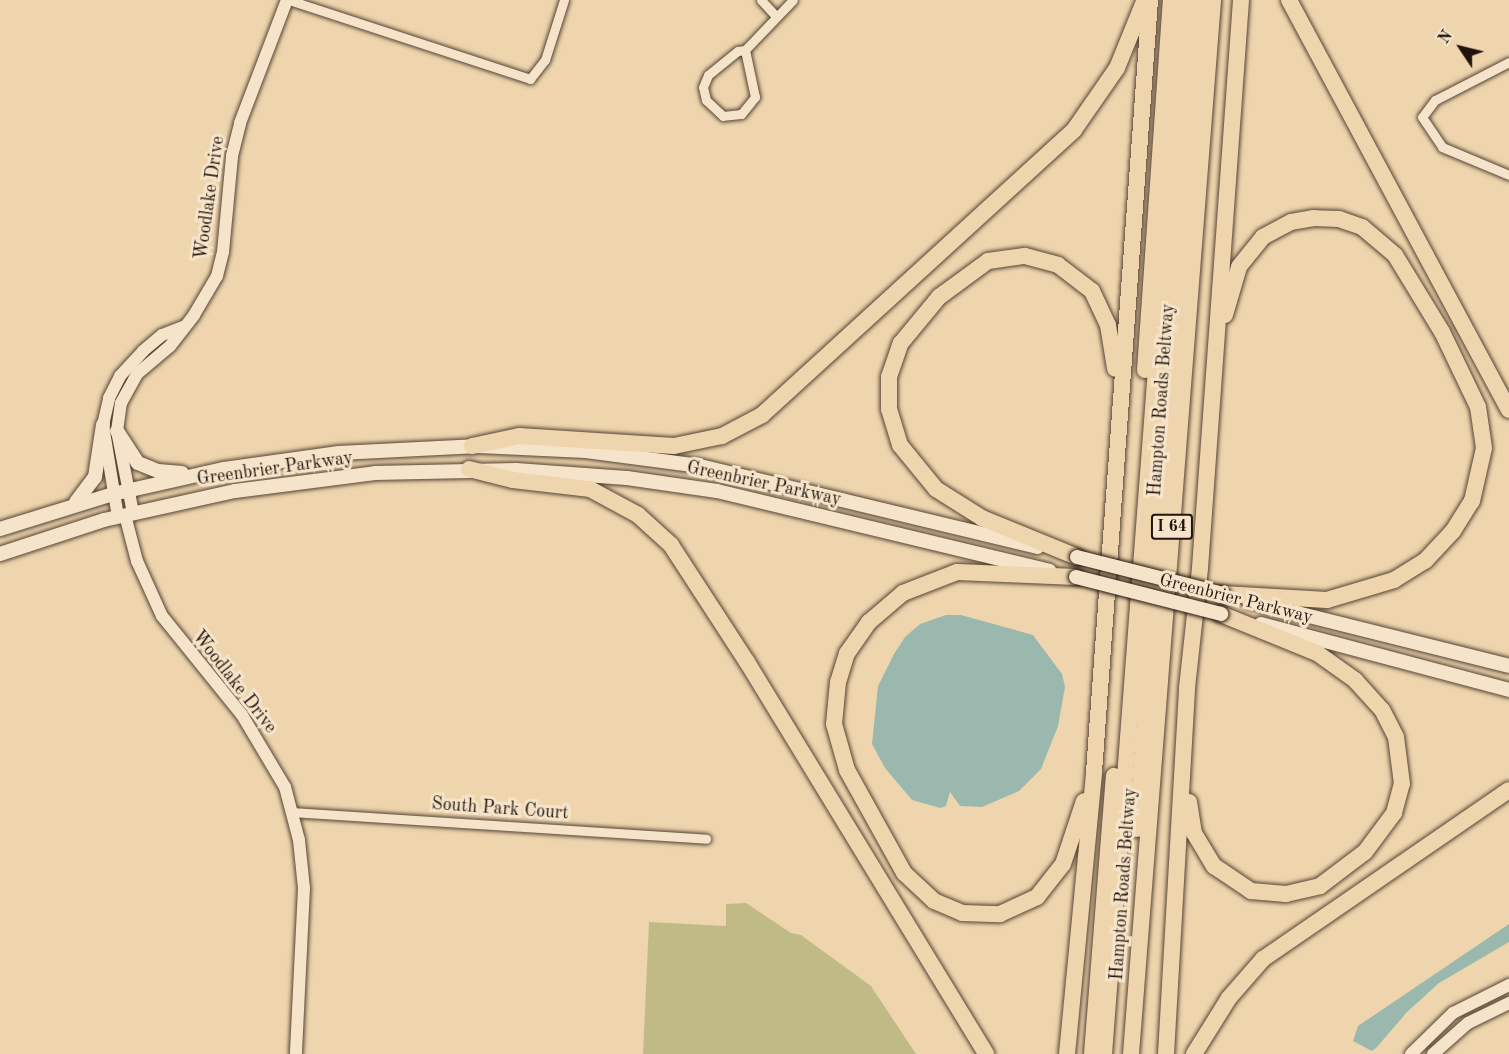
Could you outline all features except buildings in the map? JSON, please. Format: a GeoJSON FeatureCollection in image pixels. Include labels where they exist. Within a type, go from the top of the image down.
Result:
{"type":"FeatureCollection","features":[{"type":"Feature","properties":{"kind":"highway"},"geometry":{"type":"LineString","coordinates":[[472,446],[519,436],[674,446],[722,436],[762,415],[1074,130],[1118,68],[1144,0]]}},
{"type":"Feature","properties":{"kind":"highway"},"geometry":{"type":"LineString","coordinates":[[1067,1054],[1094,772],[1150,0]]}},
{"type":"Feature","properties":{"kind":"highway","name":"Hampton Roads Beltway"},"geometry":{"type":"LineString","coordinates":[[1092,1054],[1172,0]]}},
{"type":"Feature","properties":{"kind":"highway"},"geometry":{"type":"LineString","coordinates":[[1104,1054],[1184,0]]}},
{"type":"Feature","properties":{"kind":"highway"},"geometry":{"type":"LineString","coordinates":[[1122,1054],[1198,0]]}},
{"type":"Feature","properties":{"kind":"highway","name":"Hampton Roads Beltway"},"geometry":{"type":"LineString","coordinates":[[1131,1054],[1213,0]]}},
{"type":"Feature","properties":{"kind":"highway"},"geometry":{"type":"LineString","coordinates":[[1166,1054],[1187,688],[1200,568],[1210,402],[1241,0]]}},
{"type":"Feature","properties":{"kind":"highway"},"geometry":{"type":"LineString","coordinates":[[1289,0],[1509,410]]}},
{"type":"Feature","properties":{"kind":"highway"},"geometry":{"type":"LineString","coordinates":[[1210,402],[1228,300],[1239,267],[1251,248],[1263,237],[1291,222],[1339,219],[1362,227],[1395,255],[1465,376],[1478,407],[1483,437],[1482,471],[1467,509],[1435,552],[1407,573],[1373,589],[1327,600],[1223,594]]}},
{"type":"Feature","properties":{"kind":"highway"},"geometry":{"type":"LineString","coordinates":[[1077,557],[964,509],[920,473],[900,445],[891,420],[888,388],[894,359],[921,315],[964,275],[997,258],[1037,258],[1076,275],[1098,299],[1108,325],[1120,402]]}},
{"type":"Feature","properties":{"kind":"highway"},"geometry":{"type":"LineString","coordinates":[[469,469],[513,480],[590,489],[632,510],[671,545],[747,662],[986,1054]]}},
{"type":"Feature","properties":{"kind":"highway"},"geometry":{"type":"LineString","coordinates":[[1076,577],[957,572],[903,593],[869,622],[847,653],[838,682],[834,724],[847,770],[904,873],[934,902],[962,913],[987,915],[1011,911],[1047,889],[1063,864],[1094,772]]}},
{"type":"Feature","properties":{"kind":"highway"},"geometry":{"type":"LineString","coordinates":[[1187,688],[1192,737],[1190,820],[1202,852],[1220,872],[1260,893],[1301,892],[1338,874],[1377,840],[1394,813],[1402,784],[1396,737],[1382,710],[1355,680],[1329,659],[1221,614]]}},
{"type":"Feature","properties":{"kind":"highway"},"geometry":{"type":"LineString","coordinates":[[1194,1054],[1229,998],[1263,959],[1509,790]]}},
{"type":"Feature","properties":{"kind":"main road"},"geometry":{"type":"LineString","coordinates":[[110,428],[138,463],[158,471],[196,475]]}},
{"type":"Feature","properties":{"kind":"main road"},"geometry":{"type":"LineString","coordinates":[[72,506],[94,482],[110,428]]}},
{"type":"Feature","properties":{"kind":"main road","name":"Greenbrier Parkway"},"geometry":{"type":"LineString","coordinates":[[0,529],[128,490],[196,475],[304,457],[472,446],[586,451],[700,465],[1509,666]]}},
{"type":"Feature","properties":{"kind":"main road","name":"Greenbrier Parkway"},"geometry":{"type":"LineString","coordinates":[[0,554],[125,515],[306,480],[469,469],[588,474],[717,490],[1076,577],[1509,690]]}},
{"type":"Feature","properties":{"kind":"street"},"geometry":{"type":"LineString","coordinates":[[288,0],[530,79],[545,60],[564,0]]}},
{"type":"Feature","properties":{"kind":"street","name":"Woodlake Drive"},"geometry":{"type":"LineString","coordinates":[[288,0],[240,123],[232,156],[223,252],[217,276],[206,299],[170,346],[131,383],[110,428],[113,494],[125,515],[137,561],[162,616],[262,745],[285,787],[292,812],[304,893],[296,1054]]}},
{"type":"Feature","properties":{"kind":"street"},"geometry":{"type":"LineString","coordinates":[[761,0],[776,16]]}},
{"type":"Feature","properties":{"kind":"street"},"geometry":{"type":"LineString","coordinates":[[745,50],[755,97],[741,114],[729,117],[715,111],[706,100],[705,81],[715,67],[745,50],[793,0]]}},
{"type":"Feature","properties":{"kind":"street"},"geometry":{"type":"LineString","coordinates":[[1509,62],[1435,100],[1422,117],[1442,147],[1509,175]]}},
{"type":"Feature","properties":{"kind":"street","name":"Woodlake Drive"},"geometry":{"type":"LineString","coordinates":[[110,428],[128,490],[125,515]]}},
{"type":"Feature","properties":{"kind":"street","name":"South Park Court"},"geometry":{"type":"LineString","coordinates":[[292,812],[706,839]]}},
{"type":"Feature","properties":{"kind":"street"},"geometry":{"type":"LineString","coordinates":[[1411,1054],[1453,1013],[1509,985]]}},
{"type":"Feature","properties":{"kind":"street"},"geometry":{"type":"LineString","coordinates":[[1433,1054],[1467,1023],[1509,1003]]}},
{"type":"Feature","properties":{"kind":"shaded area"},"geometry":{"type":"Polygon","coordinates":[[[746,903],[791,933],[801,935],[871,986],[916,1054],[643,1054],[649,922],[726,926],[726,904],[746,903]]]}},
{"type":"Feature","properties":{"kind":"water"},"geometry":{"type":"Polygon","coordinates":[[[946,615],[961,615],[1033,635],[1062,674],[1065,687],[1058,726],[1041,769],[1019,791],[982,807],[960,806],[950,792],[946,806],[940,808],[912,800],[885,768],[872,744],[878,686],[894,654],[905,637],[920,624],[946,615]]]}},
{"type":"Feature","properties":{"kind":"water"},"geometry":{"type":"Polygon","coordinates":[[[1509,924],[1509,942],[1439,983],[1407,1012],[1372,1051],[1353,1041],[1358,1026],[1509,924]]]}}]}
